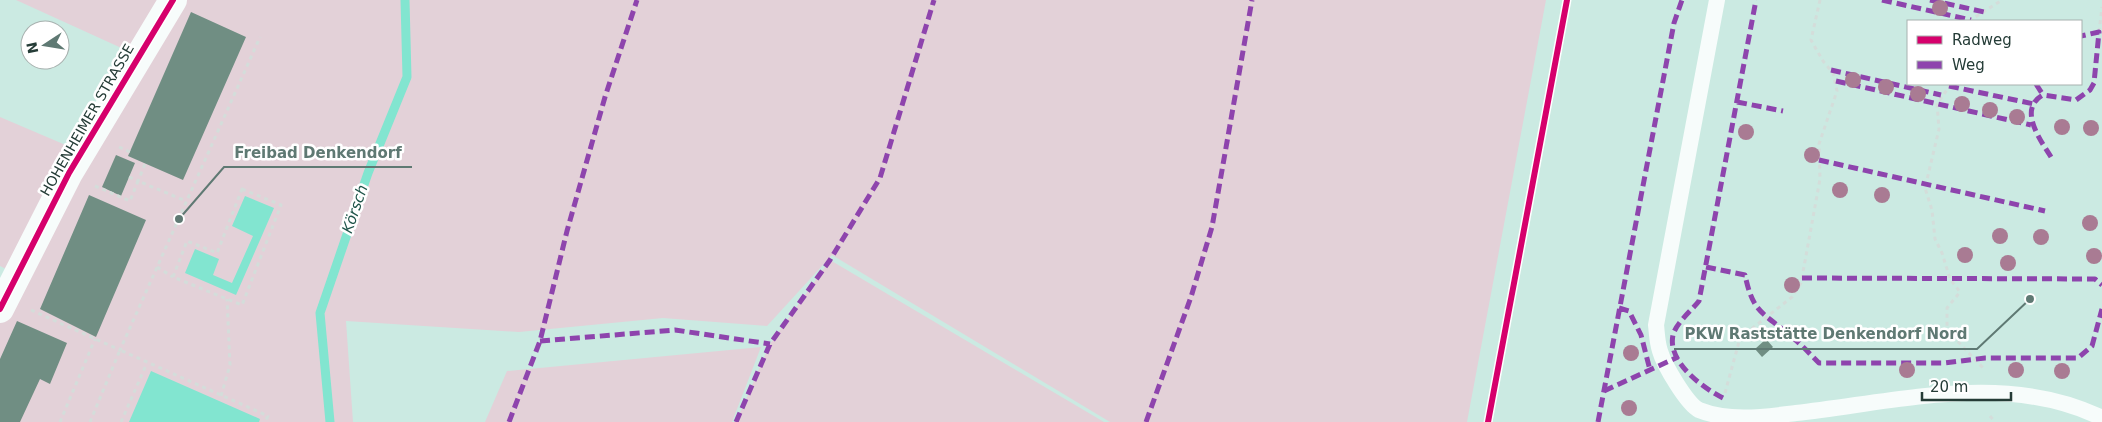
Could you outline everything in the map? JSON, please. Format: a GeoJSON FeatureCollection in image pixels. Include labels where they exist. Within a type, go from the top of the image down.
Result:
{"type":"FeatureCollection","features":[{"type":"Feature","properties":{"kind":"street","name":"HOHENHEIMER STRASSE"},"geometry":{"type":"LineString","coordinates":[[3,304],[68,173],[173,0]]}},
{"type":"Feature","properties":{"kind":"lane"},"geometry":{"type":"LineString","coordinates":[[1717,0],[1656,324],[1658,343],[1665,363],[1683,392],[1698,410],[1734,420],[1946,394],[1987,391],[2045,399],[2079,407],[2102,418]]}},
{"type":"Feature","properties":{"kind":"lane"},"geometry":{"type":"LineString","coordinates":[[1833,422],[1844,408]]}},
{"type":"Feature","properties":{"kind":"path"},"geometry":{"type":"LineString","coordinates":[[1718,416],[1740,338],[1792,297],[1801,283],[1820,179],[1819,144],[1836,91],[1833,73],[1822,61],[1811,40],[1820,0]]}},
{"type":"Feature","properties":{"kind":"path"},"geometry":{"type":"LineString","coordinates":[[1971,20],[2002,0]]}},
{"type":"Feature","properties":{"kind":"path"},"geometry":{"type":"LineString","coordinates":[[2099,32],[2102,7]]}},
{"type":"Feature","properties":{"kind":"path"},"geometry":{"type":"LineString","coordinates":[[90,422],[120,350],[260,37]]}},
{"type":"Feature","properties":{"kind":"path"},"geometry":{"type":"LineString","coordinates":[[1950,85],[1937,104],[1939,128],[1926,188],[1932,210],[1935,239],[1942,253],[1950,279],[1960,292],[1947,308],[1947,330],[1985,369],[1987,391]]}},
{"type":"Feature","properties":{"kind":"path"},"geometry":{"type":"LineString","coordinates":[[68,173],[130,201],[145,164]]}},
{"type":"Feature","properties":{"kind":"path"},"geometry":{"type":"LineString","coordinates":[[129,176],[186,201]]}},
{"type":"Feature","properties":{"kind":"path"},"geometry":{"type":"LineString","coordinates":[[157,267],[173,278],[242,305],[281,205],[242,190],[217,253],[187,241],[173,278]]}},
{"type":"Feature","properties":{"kind":"path"},"geometry":{"type":"LineString","coordinates":[[220,396],[230,365],[227,299]]}},
{"type":"Feature","properties":{"kind":"path"},"geometry":{"type":"LineString","coordinates":[[3,304],[95,339],[268,416],[265,422]]}},
{"type":"Feature","properties":{"kind":"path"},"geometry":{"type":"LineString","coordinates":[[60,422],[95,339]]}},
{"type":"Feature","properties":{"kind":"path"},"geometry":{"type":"LineString","coordinates":[[121,422],[147,363]]}},
{"type":"Feature","properties":{"kind":"shaded area"},"geometry":{"type":"Polygon","coordinates":[[[16,0],[159,0],[128,51],[70,25],[70,20],[60,20],[16,0]]]}},
{"type":"Feature","properties":{"kind":"shaded area"},"geometry":{"type":"Polygon","coordinates":[[[184,0],[1546,0],[1467,422],[1110,422],[832,255],[767,326],[663,318],[519,332],[346,321],[353,422],[0,422],[0,322],[86,158],[184,0]]]}},
{"type":"Feature","properties":{"kind":"shaded area"},"geometry":{"type":"Polygon","coordinates":[[[0,117],[75,149],[6,269],[0,266],[0,117]]]}},
{"type":"Feature","properties":{"kind":"shaded area"},"geometry":{"type":"Polygon","coordinates":[[[245,196],[274,208],[236,295],[185,273],[195,249],[219,259],[213,275],[232,283],[253,236],[232,226],[245,196]]]}},
{"type":"Feature","properties":{"kind":"shaded area"},"geometry":{"type":"Polygon","coordinates":[[[830,260],[1104,422],[736,422],[770,344],[830,260]]]}},
{"type":"Feature","properties":{"kind":"shaded area"},"geometry":{"type":"Polygon","coordinates":[[[761,347],[732,422],[485,422],[507,371],[761,347]]]}},
{"type":"Feature","properties":{"kind":"shaded area"},"geometry":{"type":"Polygon","coordinates":[[[151,371],[260,419],[259,422],[129,422],[151,371]]]}},
{"type":"Feature","properties":{"kind":"building"},"geometry":{"type":"Polygon","coordinates":[[[191,12],[246,37],[183,180],[128,156],[191,12]]]}},
{"type":"Feature","properties":{"kind":"building"},"geometry":{"type":"Polygon","coordinates":[[[116,155],[135,163],[121,196],[102,187],[116,155]]]}},
{"type":"Feature","properties":{"kind":"building"},"geometry":{"type":"Polygon","coordinates":[[[89,195],[146,220],[96,337],[40,309],[89,195]]]}},
{"type":"Feature","properties":{"kind":"building"},"geometry":{"type":"Polygon","coordinates":[[[17,321],[67,343],[50,384],[40,379],[20,422],[0,422],[0,359],[17,321]]]}},
{"type":"Feature","properties":{"kind":"building"},"geometry":{"type":"Polygon","coordinates":[[[1766,339],[1773,347],[1762,357],[1755,349],[1766,339]]]}},
{"type":"Feature","properties":{"kind":"waterway","name":"Körsch"},"geometry":{"type":"LineString","coordinates":[[330,422],[320,313],[368,173],[407,77],[405,0]]}},
{"type":"Feature","properties":{"kind":"marked path"},"geometry":{"type":"LineString","coordinates":[[509,422],[540,341],[567,231],[605,97],[637,0]]}},
{"type":"Feature","properties":{"kind":"marked path"},"geometry":{"type":"LineString","coordinates":[[736,422],[770,344],[830,260],[880,178],[934,0]]}},
{"type":"Feature","properties":{"kind":"marked path"},"geometry":{"type":"LineString","coordinates":[[1146,422],[1191,297],[1212,227],[1252,0]]}},
{"type":"Feature","properties":{"kind":"marked path"},"geometry":{"type":"LineString","coordinates":[[1598,422],[1674,23],[1682,0]]}},
{"type":"Feature","properties":{"kind":"marked path"},"geometry":{"type":"LineString","coordinates":[[1723,398],[1706,388],[1688,373],[1675,355],[1673,335],[1681,321],[1699,301],[1756,0]]}},
{"type":"Feature","properties":{"kind":"marked path"},"geometry":{"type":"LineString","coordinates":[[1882,0],[1971,20]]}},
{"type":"Feature","properties":{"kind":"marked path"},"geometry":{"type":"LineString","coordinates":[[1930,0],[1984,12]]}},
{"type":"Feature","properties":{"kind":"marked path"},"geometry":{"type":"LineString","coordinates":[[2051,157],[2037,134],[2031,117],[2032,108],[2035,101],[2043,95],[2076,100],[2090,90],[2094,83],[2099,32],[2082,36]]}},
{"type":"Feature","properties":{"kind":"marked path"},"geometry":{"type":"LineString","coordinates":[[1831,70],[1941,95]]}},
{"type":"Feature","properties":{"kind":"marked path"},"geometry":{"type":"LineString","coordinates":[[1836,81],[2031,125]]}},
{"type":"Feature","properties":{"kind":"marked path"},"geometry":{"type":"LineString","coordinates":[[2037,85],[2043,95]]}},
{"type":"Feature","properties":{"kind":"marked path"},"geometry":{"type":"LineString","coordinates":[[1949,86],[2034,104]]}},
{"type":"Feature","properties":{"kind":"marked path"},"geometry":{"type":"LineString","coordinates":[[1737,102],[1783,111]]}},
{"type":"Feature","properties":{"kind":"marked path"},"geometry":{"type":"LineString","coordinates":[[1819,160],[2045,211]]}},
{"type":"Feature","properties":{"kind":"marked path"},"geometry":{"type":"LineString","coordinates":[[1706,267],[1745,275],[1751,297],[1759,310],[1796,340],[1819,363],[1944,363],[1985,358],[2078,358],[2092,346],[2102,309]]}},
{"type":"Feature","properties":{"kind":"marked path"},"geometry":{"type":"LineString","coordinates":[[1802,278],[2095,279],[2102,285]]}},
{"type":"Feature","properties":{"kind":"marked path"},"geometry":{"type":"LineString","coordinates":[[1619,308],[1629,311],[1641,335],[1650,370]]}},
{"type":"Feature","properties":{"kind":"marked path"},"geometry":{"type":"LineString","coordinates":[[540,341],[675,330],[770,344]]}},
{"type":"Feature","properties":{"kind":"marked path"},"geometry":{"type":"LineString","coordinates":[[1604,391],[1678,357]]}},
{"type":"Feature","properties":{"kind":"cycle path"},"geometry":{"type":"LineString","coordinates":[[0,309],[69,173],[173,0]]}},
{"type":"Feature","properties":{"kind":"cycle path"},"geometry":{"type":"LineString","coordinates":[[1488,422],[1567,0]]}},
{"type":"Feature","properties":{"kind":"place","name":"Freibad Denkendorf"},"geometry":{"type":"Point","coordinates":[179,219]}},
{"type":"Feature","properties":{"kind":"place","name":"PKW Raststätte Denkendorf Nord"},"geometry":{"type":"Point","coordinates":[2030,299]}}]}
